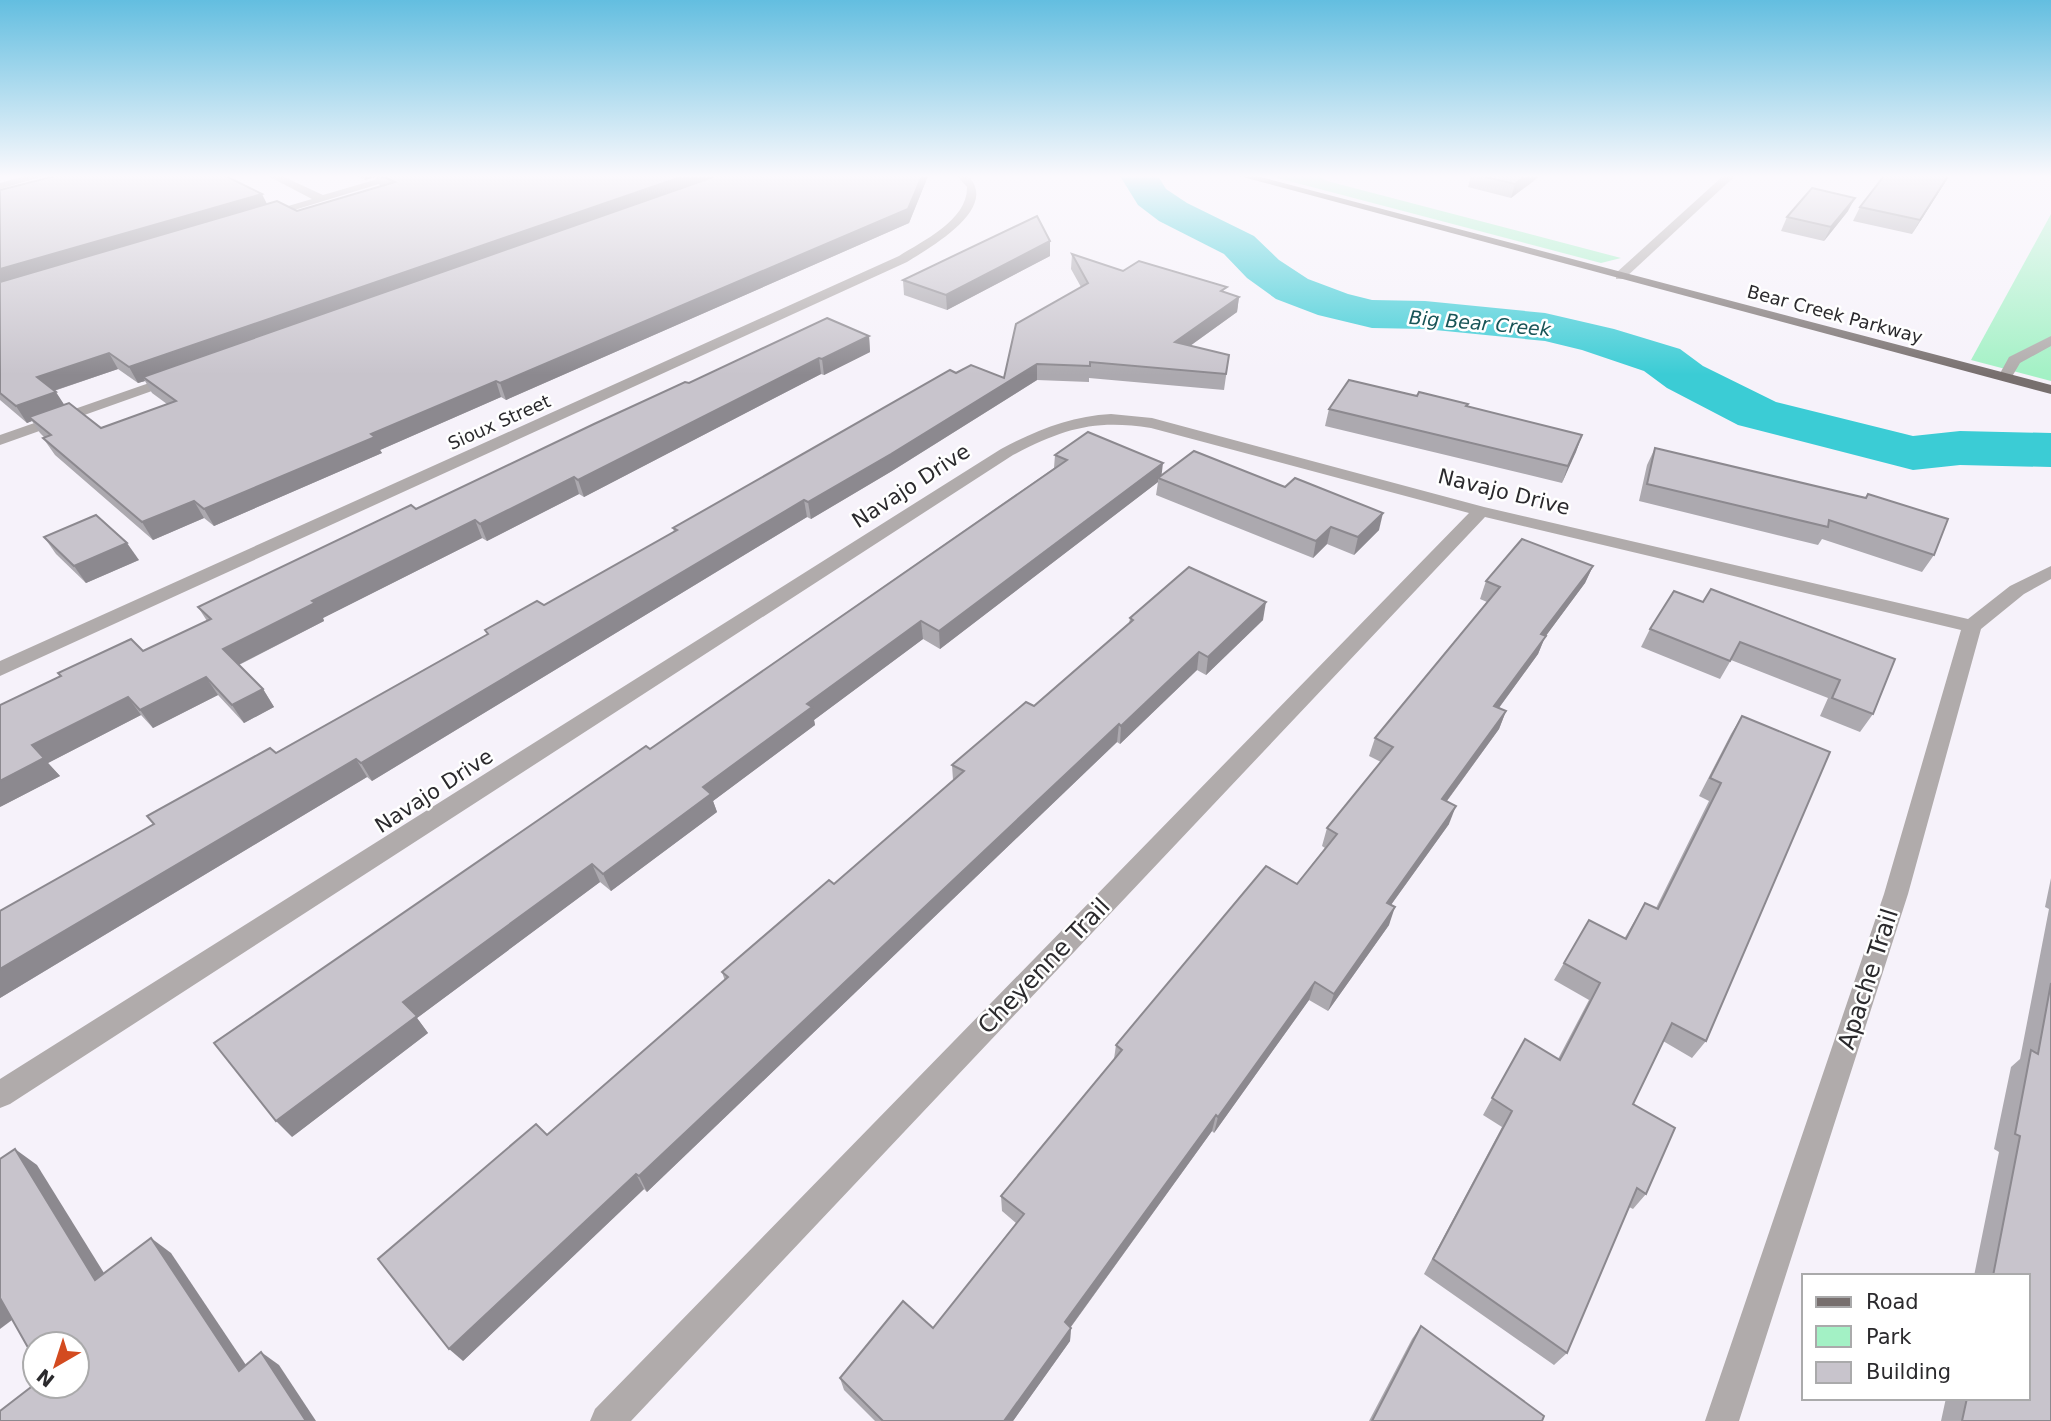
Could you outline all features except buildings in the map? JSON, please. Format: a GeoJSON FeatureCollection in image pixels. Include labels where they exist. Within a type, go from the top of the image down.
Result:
{"type":"FeatureCollection","features":[{"type":"Feature","properties":{"kind":"main road","name":"Bear Creek Parkway"},"geometry":{"type":"LineString","coordinates":[[1493,242],[2051,390]]}},
{"type":"Feature","properties":{"kind":"street","name":"Sioux Street"},"geometry":{"type":"LineString","coordinates":[[0,670],[903,259],[929,242]]}},
{"type":"Feature","properties":{"kind":"street"},"geometry":{"type":"LineString","coordinates":[[1620,276],[1657,242]]}},
{"type":"Feature","properties":{"kind":"street"},"geometry":{"type":"LineString","coordinates":[[2005,377],[2014,360],[2051,340]]}},
{"type":"Feature","properties":{"kind":"street"},"geometry":{"type":"LineString","coordinates":[[0,440],[183,375]]}},
{"type":"Feature","properties":{"kind":"street","name":"Navajo Drive"},"geometry":{"type":"LineString","coordinates":[[0,1095],[996,459],[1035,437],[1066,425],[1115,417],[1152,424],[1480,511],[1972,626]]}},
{"type":"Feature","properties":{"kind":"street","name":"Cheyenne Trail"},"geometry":{"type":"LineString","coordinates":[[607,1421],[1480,511]]}},
{"type":"Feature","properties":{"kind":"street"},"geometry":{"type":"LineString","coordinates":[[1972,626],[2017,590],[2051,572]]}},
{"type":"Feature","properties":{"kind":"street","name":"Apache Trail"},"geometry":{"type":"LineString","coordinates":[[1723,1421],[1896,894],[1972,626]]}},
{"type":"Feature","properties":{"kind":"green space"},"geometry":{"type":"Polygon","coordinates":[[[1522,242],[1561,242],[1621,258],[1601,263],[1522,242]]]}},
{"type":"Feature","properties":{"kind":"green space"},"geometry":{"type":"Polygon","coordinates":[[[2035,242],[2051,242],[2051,381],[1971,360],[2035,242]]]}},
{"type":"Feature","properties":{"kind":"waterway","name":"Big Bear Creek"},"geometry":{"type":"LineString","coordinates":[[1234,242],[1263,269],[1292,289],[1334,305],[1372,314],[1425,315],[1545,327],[1597,339],[1662,360],[1685,377],[1757,414],[1913,453],[1960,448],[2051,450]]}}]}
